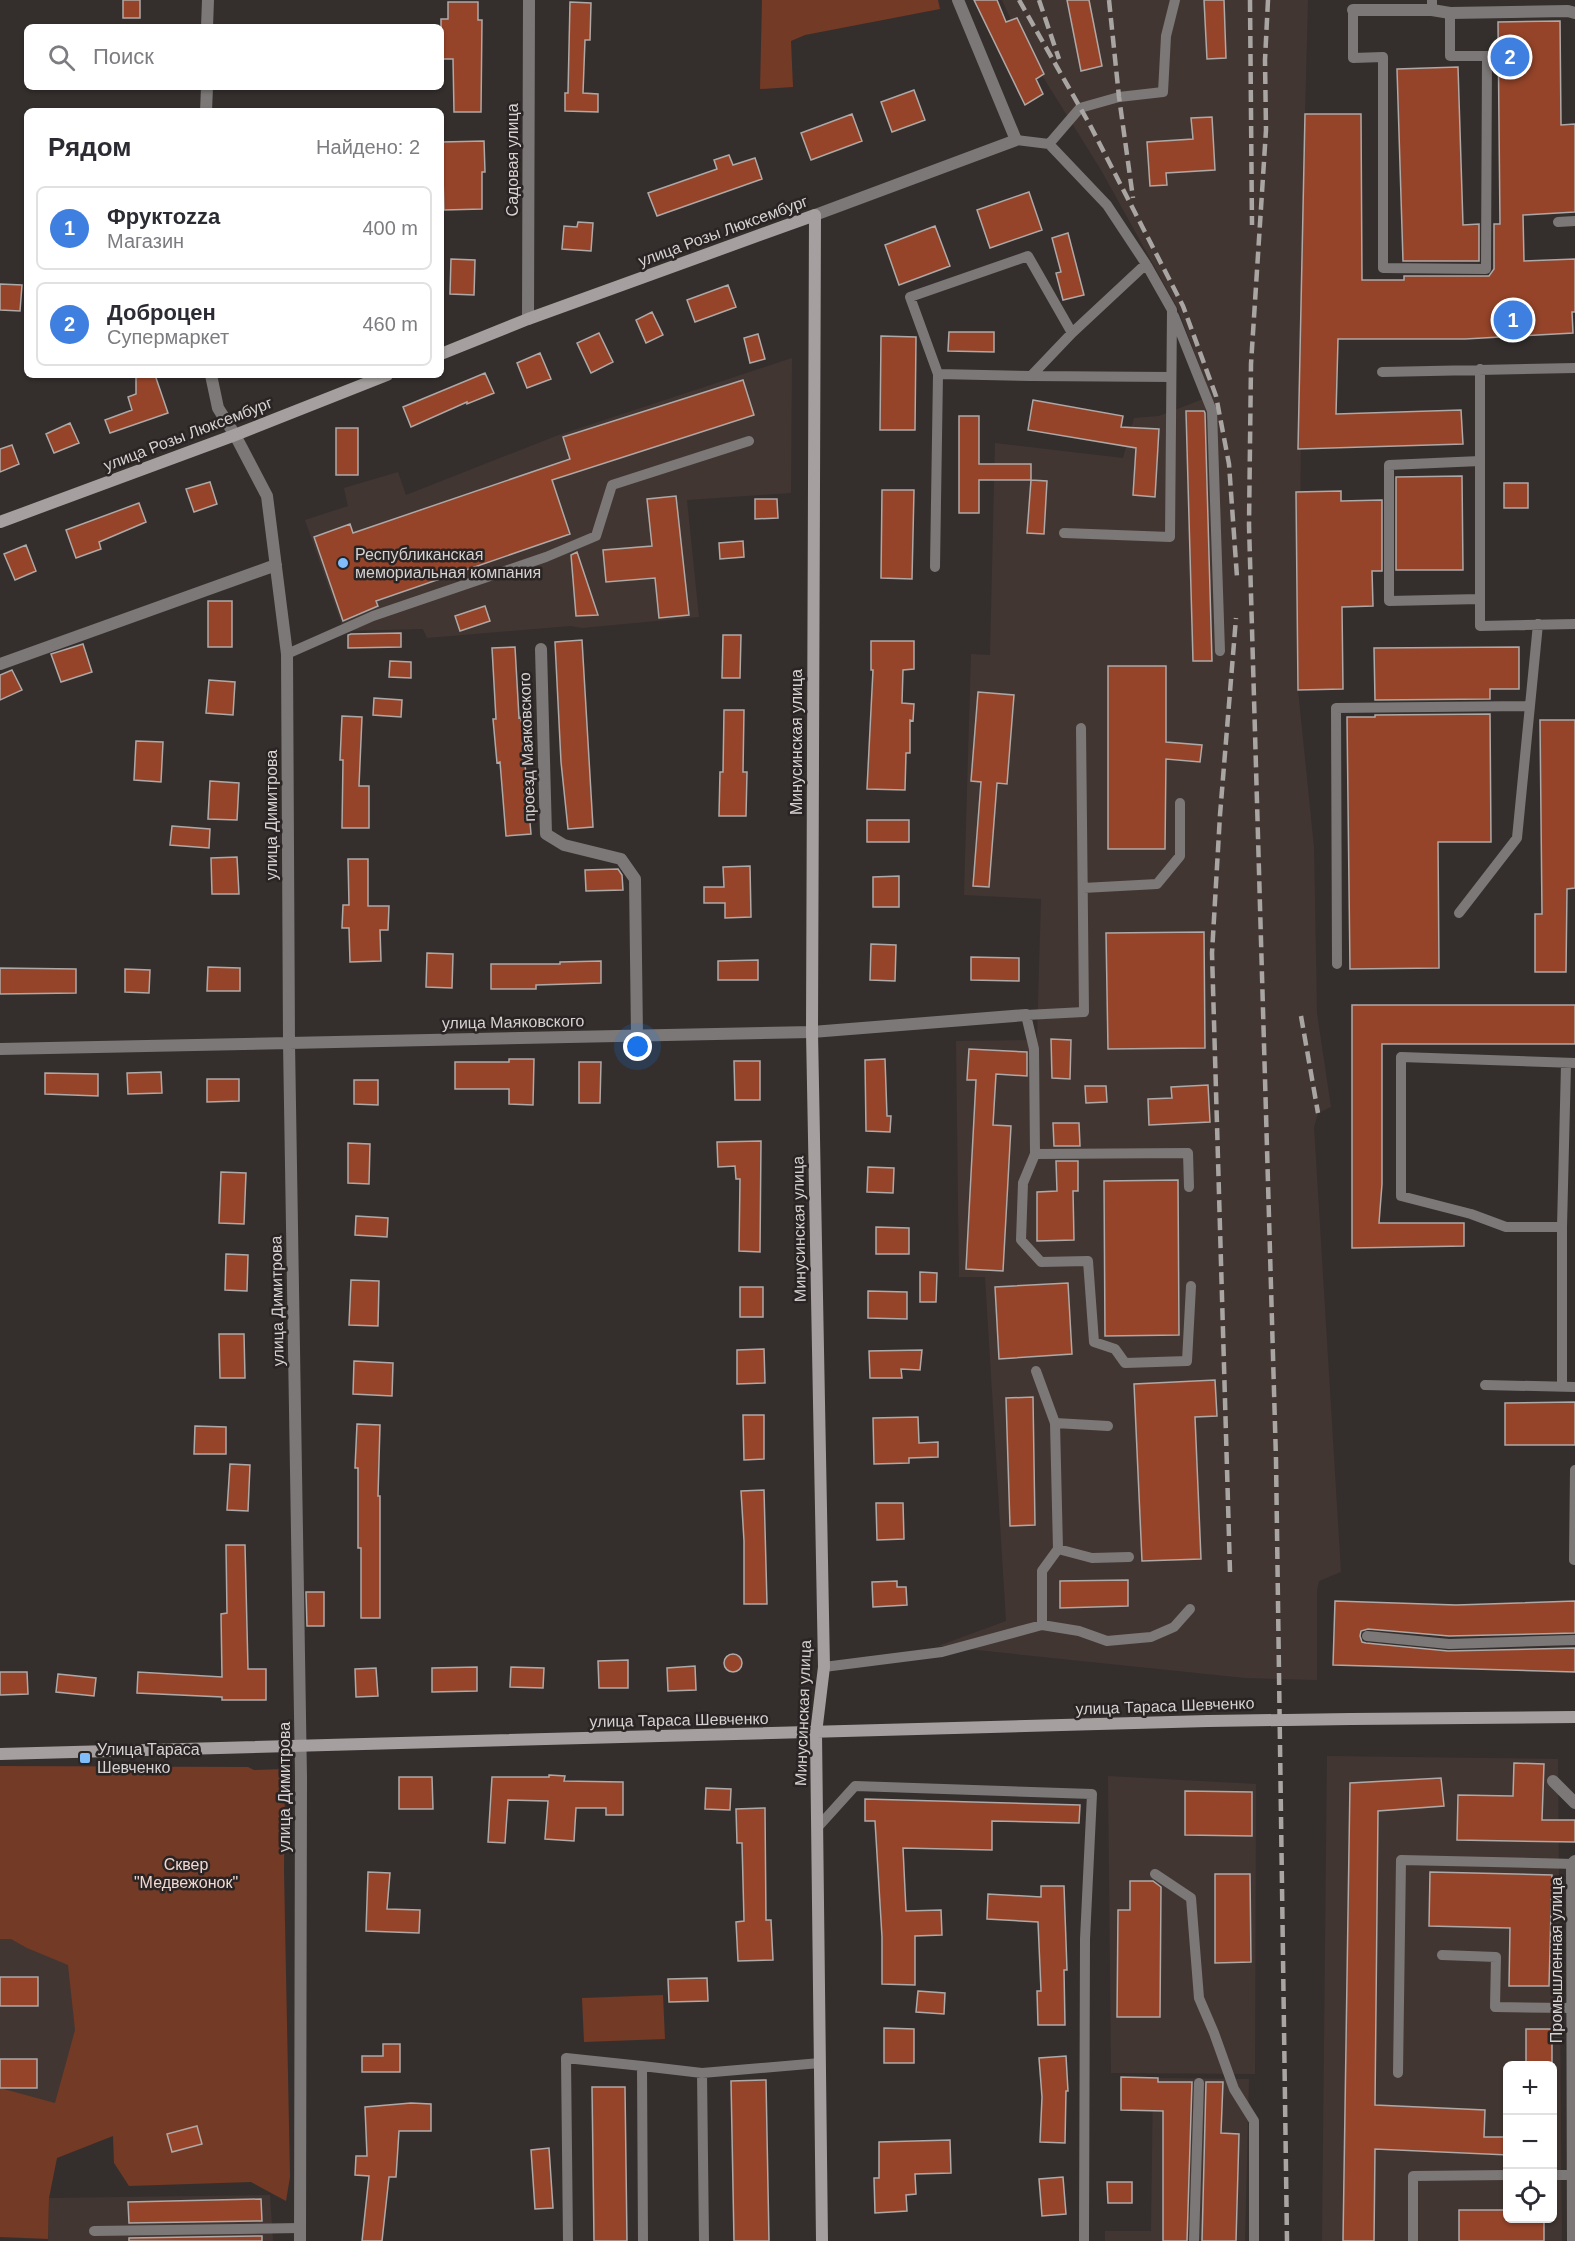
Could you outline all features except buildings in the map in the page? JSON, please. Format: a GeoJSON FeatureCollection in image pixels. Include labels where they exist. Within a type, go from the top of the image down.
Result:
{"type":"FeatureCollection","features":[{"type":"Feature","properties":{"kind":"street"},"geometry":{"type":"LineString","coordinates":[[207,24],[208,0]]}},
{"type":"Feature","properties":{"kind":"street","name":"Садовая улица"},"geometry":{"type":"LineString","coordinates":[[528,319],[529,0]]}},
{"type":"Feature","properties":{"kind":"street"},"geometry":{"type":"LineString","coordinates":[[958,0],[1016,140]]}},
{"type":"Feature","properties":{"kind":"street"},"geometry":{"type":"LineString","coordinates":[[1353,10],[1432,5],[1450,13],[1568,11],[1575,13]]}},
{"type":"Feature","properties":{"kind":"street"},"geometry":{"type":"LineString","coordinates":[[207,90],[207,108]]}},
{"type":"Feature","properties":{"kind":"street","name":"улица Розы Люксембург"},"geometry":{"type":"LineString","coordinates":[[444,353],[528,319],[1016,140]]}},
{"type":"Feature","properties":{"kind":"street","name":"Минусинская улица"},"geometry":{"type":"LineString","coordinates":[[814,215],[812,1032],[824,1667],[816,1733],[822,2241]]}},
{"type":"Feature","properties":{"kind":"street","name":"улица Димитрова"},"geometry":{"type":"LineString","coordinates":[[212,378],[218,408],[236,435],[267,496],[287,654],[289,1043],[300,1745],[300,2241]]}},
{"type":"Feature","properties":{"kind":"street","name":"улица Розы Люксембург"},"geometry":{"type":"LineString","coordinates":[[0,522],[236,435],[379,378]]}},
{"type":"Feature","properties":{"kind":"street"},"geometry":{"type":"LineString","coordinates":[[0,664],[276,565]]}},
{"type":"Feature","properties":{"kind":"street","name":"проезд Маяковского"},"geometry":{"type":"LineString","coordinates":[[541,649],[546,834],[564,845],[621,859],[635,879],[637,1036]]}},
{"type":"Feature","properties":{"kind":"street","name":"улица Маяковского"},"geometry":{"type":"LineString","coordinates":[[0,1049],[812,1032],[1026,1015]]}},
{"type":"Feature","properties":{"kind":"street","name":"улица Тараса Шевченко"},"geometry":{"type":"LineString","coordinates":[[0,1754],[816,1733],[1208,1720],[1575,1717]]}},
{"type":"Feature","properties":{"kind":"street"},"geometry":{"type":"LineString","coordinates":[[1553,1781],[1575,1803]]}},
{"type":"Feature","properties":{"kind":"street","name":"Промышленная улица"},"geometry":{"type":"LineString","coordinates":[[1573,2241],[1574,1863]]}},
{"type":"Feature","properties":{"kind":"lane"},"geometry":{"type":"LineString","coordinates":[[1049,144],[1080,108],[1119,97],[1163,92],[1166,36],[1175,0]]}},
{"type":"Feature","properties":{"kind":"lane"},"geometry":{"type":"LineString","coordinates":[[1353,10],[1353,57],[1383,57],[1383,268],[1486,269],[1487,56],[1450,56],[1450,13]]}},
{"type":"Feature","properties":{"kind":"lane"},"geometry":{"type":"LineString","coordinates":[[1016,140],[1049,144],[1107,205],[1146,264],[1172,310],[1212,411],[1220,651]]}},
{"type":"Feature","properties":{"kind":"lane"},"geometry":{"type":"LineString","coordinates":[[1558,222],[1575,221]]}},
{"type":"Feature","properties":{"kind":"lane"},"geometry":{"type":"LineString","coordinates":[[935,567],[938,374],[910,297],[1028,255],[1072,333]]}},
{"type":"Feature","properties":{"kind":"lane"},"geometry":{"type":"LineString","coordinates":[[1031,376],[1072,333],[1146,264]]}},
{"type":"Feature","properties":{"kind":"lane"},"geometry":{"type":"LineString","coordinates":[[1064,533],[1170,537],[1172,310]]}},
{"type":"Feature","properties":{"kind":"lane"},"geometry":{"type":"LineString","coordinates":[[1382,372],[1575,368]]}},
{"type":"Feature","properties":{"kind":"lane"},"geometry":{"type":"LineString","coordinates":[[1480,369],[1480,626],[1575,624]]}},
{"type":"Feature","properties":{"kind":"lane"},"geometry":{"type":"LineString","coordinates":[[938,374],[1171,377]]}},
{"type":"Feature","properties":{"kind":"lane"},"geometry":{"type":"LineString","coordinates":[[287,654],[373,616],[546,557],[596,536],[612,485],[749,441]]}},
{"type":"Feature","properties":{"kind":"lane"},"geometry":{"type":"LineString","coordinates":[[1480,461],[1389,465],[1389,601],[1480,599]]}},
{"type":"Feature","properties":{"kind":"lane"},"geometry":{"type":"LineString","coordinates":[[1459,913],[1517,838],[1538,624]]}},
{"type":"Feature","properties":{"kind":"lane"},"geometry":{"type":"LineString","coordinates":[[1337,964],[1336,708],[1530,705]]}},
{"type":"Feature","properties":{"kind":"lane"},"geometry":{"type":"LineString","coordinates":[[1081,728],[1084,1012],[1026,1015],[1034,1049],[1035,1154],[1023,1183],[1021,1240],[1041,1262],[1088,1261],[1094,1342],[1115,1349],[1125,1363],[1187,1361],[1191,1286]]}},
{"type":"Feature","properties":{"kind":"lane"},"geometry":{"type":"LineString","coordinates":[[1083,888],[1157,884],[1180,856],[1180,803]]}},
{"type":"Feature","properties":{"kind":"lane"},"geometry":{"type":"LineString","coordinates":[[1562,1227],[1506,1227],[1471,1214],[1401,1196],[1401,1058],[1570,1063],[1562,1227],[1562,1387]]}},
{"type":"Feature","properties":{"kind":"lane"},"geometry":{"type":"LineString","coordinates":[[1035,1154],[1188,1153],[1189,1187]]}},
{"type":"Feature","properties":{"kind":"lane"},"geometry":{"type":"LineString","coordinates":[[1036,1371],[1055,1423],[1058,1549],[1042,1571],[1042,1625]]}},
{"type":"Feature","properties":{"kind":"lane"},"geometry":{"type":"LineString","coordinates":[[1485,1385],[1575,1387]]}},
{"type":"Feature","properties":{"kind":"lane"},"geometry":{"type":"LineString","coordinates":[[1055,1423],[1108,1426]]}},
{"type":"Feature","properties":{"kind":"lane"},"geometry":{"type":"LineString","coordinates":[[1574,1560],[1575,1470]]}},
{"type":"Feature","properties":{"kind":"lane"},"geometry":{"type":"LineString","coordinates":[[1058,1549],[1092,1558],[1129,1557]]}},
{"type":"Feature","properties":{"kind":"lane"},"geometry":{"type":"LineString","coordinates":[[824,1667],[942,1652],[1042,1625],[1079,1631],[1107,1641],[1135,1640],[1150,1637],[1174,1627],[1190,1609]]}},
{"type":"Feature","properties":{"kind":"lane"},"geometry":{"type":"LineString","coordinates":[[1367,1636],[1449,1644],[1575,1640]]}},
{"type":"Feature","properties":{"kind":"lane"},"geometry":{"type":"LineString","coordinates":[[817,1828],[855,1785],[1092,1794],[1085,1939],[1084,2241]]}},
{"type":"Feature","properties":{"kind":"lane"},"geometry":{"type":"LineString","coordinates":[[1398,2073],[1401,1860],[1574,1863]]}},
{"type":"Feature","properties":{"kind":"lane"},"geometry":{"type":"LineString","coordinates":[[1155,1874],[1191,1898],[1199,1998],[1234,2089],[1254,2121],[1254,2241]]}},
{"type":"Feature","properties":{"kind":"lane"},"geometry":{"type":"LineString","coordinates":[[1442,1955],[1496,1957],[1495,2007],[1572,2008]]}},
{"type":"Feature","properties":{"kind":"lane"},"geometry":{"type":"LineString","coordinates":[[568,2241],[566,2058],[702,2073],[820,2064]]}},
{"type":"Feature","properties":{"kind":"lane"},"geometry":{"type":"LineString","coordinates":[[642,2066],[643,2241]]}},
{"type":"Feature","properties":{"kind":"lane"},"geometry":{"type":"LineString","coordinates":[[702,2073],[704,2241]]}},
{"type":"Feature","properties":{"kind":"lane"},"geometry":{"type":"LineString","coordinates":[[1194,2241],[1199,2083]]}},
{"type":"Feature","properties":{"kind":"lane"},"geometry":{"type":"LineString","coordinates":[[1413,2241],[1413,2175],[1503,2175]]}},
{"type":"Feature","properties":{"kind":"lane"},"geometry":{"type":"LineString","coordinates":[[1557,2175],[1573,2175]]}},
{"type":"Feature","properties":{"kind":"lane"},"geometry":{"type":"LineString","coordinates":[[93,2231],[300,2228]]}},
{"type":"Feature","properties":{"kind":"shaded area"},"geometry":{"type":"Polygon","coordinates":[[[1002,0],[1308,0],[1298,690],[1314,847],[1317,1013],[1331,1107],[1318,1113],[1314,1127],[1341,1572],[1319,1581],[1317,1590],[1317,1680],[1245,1678],[938,1646],[1006,1621],[985,1277],[959,1277],[956,1041],[1037,1040],[1041,899],[964,895],[971,654],[990,655],[995,443],[1123,458],[1134,418],[1159,416],[1211,396],[1178,309],[1101,170],[1020,40],[1002,0]]]}},
{"type":"Feature","properties":{"kind":"shaded area"},"geometry":{"type":"Polygon","coordinates":[[[792,358],[791,493],[687,500],[699,617],[582,628],[570,626],[427,638],[423,629],[344,631],[305,520],[348,506],[344,488],[398,472],[406,495],[556,436],[792,358]]]}},
{"type":"Feature","properties":{"kind":"shaded area"},"geometry":{"type":"Polygon","coordinates":[[[1327,1756],[1558,1759],[1562,2241],[1322,2241],[1327,1756]]]}},
{"type":"Feature","properties":{"kind":"shaded area"},"geometry":{"type":"Polygon","coordinates":[[[104,1774],[113,2134],[0,2135],[0,1775],[104,1774]]]}},
{"type":"Feature","properties":{"kind":"shaded area"},"geometry":{"type":"Polygon","coordinates":[[[1108,1776],[1256,1784],[1255,2074],[1111,2073],[1108,1776]]]}},
{"type":"Feature","properties":{"kind":"shaded area"},"geometry":{"type":"Polygon","coordinates":[[[1153,2078],[1249,2079],[1245,2241],[1105,2241],[1105,2231],[1151,2231],[1153,2078]]]}},
{"type":"Feature","properties":{"kind":"shaded area"},"geometry":{"type":"Polygon","coordinates":[[[270,2195],[273,2241],[48,2241],[49,2198],[270,2195]]]}},
{"type":"Feature","properties":{"kind":"green space"},"geometry":{"type":"Polygon","coordinates":[[[762,0],[938,0],[940,9],[805,35],[791,41],[793,87],[760,89],[762,0]]]}},
{"type":"Feature","properties":{"kind":"green space","name":"Сквер \"Медвежонок\""},"geometry":{"type":"Polygon","coordinates":[[[0,1766],[285,1769],[284,1871],[290,2177],[286,2201],[251,2182],[129,2186],[114,2163],[113,2136],[57,2158],[49,2198],[48,2239],[0,2237],[0,2088],[55,2103],[75,2030],[68,1965],[11,1939],[0,1939],[0,1766]]]}},
{"type":"Feature","properties":{"kind":"green space"},"geometry":{"type":"Polygon","coordinates":[[[663,1995],[665,2039],[584,2042],[582,1998],[663,1995]]]}},
{"type":"Feature","properties":{"kind":"railway"},"geometry":{"type":"LineString","coordinates":[[1019,0],[1090,125],[1183,306],[1216,396],[1229,464],[1237,577]]}},
{"type":"Feature","properties":{"kind":"railway"},"geometry":{"type":"LineString","coordinates":[[1039,0],[1059,59]]}},
{"type":"Feature","properties":{"kind":"railway"},"geometry":{"type":"LineString","coordinates":[[1109,0],[1133,198]]}},
{"type":"Feature","properties":{"kind":"railway"},"geometry":{"type":"LineString","coordinates":[[1250,0],[1252,225]]}},
{"type":"Feature","properties":{"kind":"railway"},"geometry":{"type":"LineString","coordinates":[[1268,0],[1265,60],[1266,130],[1251,364],[1249,525],[1276,1460],[1287,2241]]}},
{"type":"Feature","properties":{"kind":"railway"},"geometry":{"type":"LineString","coordinates":[[1230,1572],[1212,953],[1220,815],[1236,618]]}},
{"type":"Feature","properties":{"kind":"railway"},"geometry":{"type":"LineString","coordinates":[[1301,1016],[1318,1113]]}},
{"type":"Feature","properties":{"kind":"place","name":"Доброцен"},"geometry":{"type":"Point","coordinates":[1510,57]}},
{"type":"Feature","properties":{"kind":"place","name":"Фруктоzzа"},"geometry":{"type":"Point","coordinates":[1513,320]}},
{"type":"Feature","properties":{"kind":"place","name":"Республиканская мемориальная компания"},"geometry":{"type":"Point","coordinates":[343,563]}},
{"type":"Feature","properties":{"kind":"place","name":"Улица Тараса Шевченко"},"geometry":{"type":"Point","coordinates":[85,1758]}}]}
